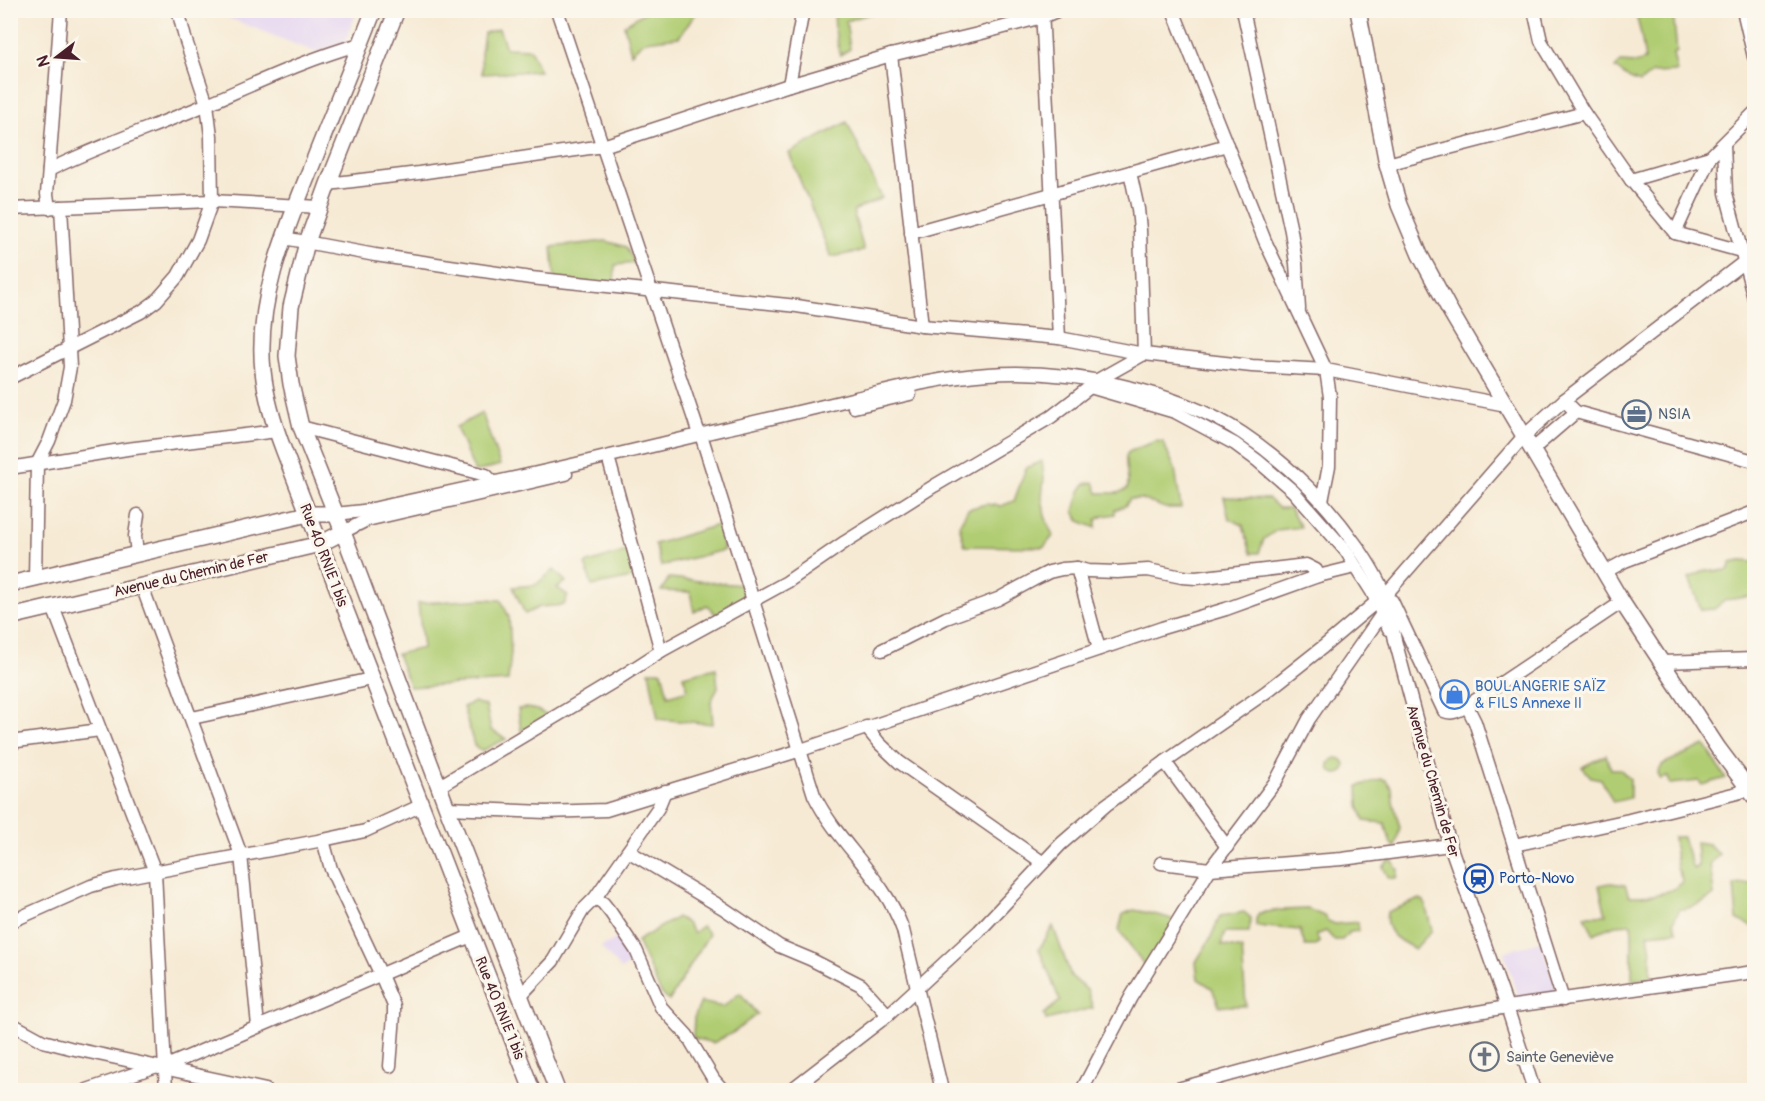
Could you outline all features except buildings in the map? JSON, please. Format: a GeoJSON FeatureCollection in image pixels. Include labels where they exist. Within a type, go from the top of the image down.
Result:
{"type":"FeatureCollection","features":[{"type":"Feature","properties":{"kind":"main road","name":"Rue 40 RNIE 1 bis"},"geometry":{"type":"LineString","coordinates":[[374,10],[284,238],[269,291],[262,341],[264,381],[271,414],[308,514],[532,1090]]}},
{"type":"Feature","properties":{"kind":"main road","name":"Rue 40 RNIE 1 bis"},"geometry":{"type":"LineString","coordinates":[[397,10],[307,242],[291,307],[287,356],[291,384],[301,427],[336,513],[438,787],[557,1090]]}},
{"type":"Feature","properties":{"kind":"main road"},"geometry":{"type":"LineString","coordinates":[[1358,10],[1387,164],[1399,205],[1420,255],[1449,309],[1622,602],[1718,748],[1752,793]]}},
{"type":"Feature","properties":{"kind":"main road","name":"Avenue du Chemin de Fer"},"geometry":{"type":"LineString","coordinates":[[10,584],[308,514],[336,513]]}},
{"type":"Feature","properties":{"kind":"main road","name":"Avenue du Chemin de Fer"},"geometry":{"type":"LineString","coordinates":[[10,617],[320,544],[343,532]]}},
{"type":"Feature","properties":{"kind":"street"},"geometry":{"type":"LineString","coordinates":[[35,579],[37,464],[49,441],[64,400],[70,367],[55,208],[47,194],[61,10]]}},
{"type":"Feature","properties":{"kind":"street"},"geometry":{"type":"LineString","coordinates":[[10,378],[141,312],[178,276],[194,248],[212,201],[211,136],[207,104],[178,10]]}},
{"type":"Feature","properties":{"kind":"street"},"geometry":{"type":"LineString","coordinates":[[557,10],[701,438],[814,795],[888,897],[899,917],[942,1090]]}},
{"type":"Feature","properties":{"kind":"street"},"geometry":{"type":"LineString","coordinates":[[789,85],[803,10]]}},
{"type":"Feature","properties":{"kind":"street"},"geometry":{"type":"LineString","coordinates":[[328,184],[603,146],[789,85],[1059,10]]}},
{"type":"Feature","properties":{"kind":"street"},"geometry":{"type":"LineString","coordinates":[[1173,10],[1276,267],[1326,370],[1330,397],[1329,466],[1322,501]]}},
{"type":"Feature","properties":{"kind":"street"},"geometry":{"type":"LineString","coordinates":[[1244,10],[1291,231],[1300,316]]}},
{"type":"Feature","properties":{"kind":"street"},"geometry":{"type":"LineString","coordinates":[[1534,10],[1541,41],[1584,113],[1631,180],[1675,233],[1743,256]]}},
{"type":"Feature","properties":{"kind":"street"},"geometry":{"type":"LineString","coordinates":[[1743,10],[1755,57]]}},
{"type":"Feature","properties":{"kind":"street"},"geometry":{"type":"LineString","coordinates":[[1042,14],[1059,338]]}},
{"type":"Feature","properties":{"kind":"street"},"geometry":{"type":"LineString","coordinates":[[49,170],[85,152],[323,55],[360,44]]}},
{"type":"Feature","properties":{"kind":"street"},"geometry":{"type":"LineString","coordinates":[[891,55],[922,326]]}},
{"type":"Feature","properties":{"kind":"street"},"geometry":{"type":"LineString","coordinates":[[1387,164],[1584,113]]}},
{"type":"Feature","properties":{"kind":"street"},"geometry":{"type":"LineString","coordinates":[[1675,233],[1710,157],[1755,113]]}},
{"type":"Feature","properties":{"kind":"street"},"geometry":{"type":"LineString","coordinates":[[1724,144],[1726,193],[1755,298]]}},
{"type":"Feature","properties":{"kind":"street"},"geometry":{"type":"LineString","coordinates":[[911,233],[1227,145]]}},
{"type":"Feature","properties":{"kind":"street"},"geometry":{"type":"LineString","coordinates":[[1631,180],[1710,157]]}},
{"type":"Feature","properties":{"kind":"street"},"geometry":{"type":"LineString","coordinates":[[1130,172],[1138,209],[1141,242],[1144,354]]}},
{"type":"Feature","properties":{"kind":"street"},"geometry":{"type":"LineString","coordinates":[[10,209],[212,201],[320,207]]}},
{"type":"Feature","properties":{"kind":"street"},"geometry":{"type":"LineString","coordinates":[[284,238],[375,255],[531,278],[797,306],[922,326],[1059,338],[1144,354],[1252,366],[1326,370],[1506,405]]}},
{"type":"Feature","properties":{"kind":"street"},"geometry":{"type":"LineString","coordinates":[[791,1090],[888,1015],[979,931],[1042,862],[1106,805],[1266,692],[1383,596],[1524,436],[1564,400],[1743,256],[1755,252]]}},
{"type":"Feature","properties":{"kind":"street"},"geometry":{"type":"LineString","coordinates":[[438,787],[661,651],[787,582],[934,486],[1051,417],[1093,384],[1144,354]]}},
{"type":"Feature","properties":{"kind":"street"},"geometry":{"type":"LineString","coordinates":[[365,516],[493,482],[838,411],[945,385],[1031,378],[1093,384],[1154,394],[1208,415],[1240,432],[1300,479],[1322,501],[1353,542],[1375,577],[1390,610],[1395,640]]}},
{"type":"Feature","properties":{"kind":"street"},"geometry":{"type":"LineString","coordinates":[[1093,384],[1175,412],[1235,444],[1293,491],[1335,537],[1355,567],[1383,596],[1444,711],[1455,712],[1467,706],[1622,602]]}},
{"type":"Feature","properties":{"kind":"street"},"geometry":{"type":"LineString","coordinates":[[1564,400],[1576,412],[1755,461]]}},
{"type":"Feature","properties":{"kind":"street"},"geometry":{"type":"LineString","coordinates":[[1533,449],[1576,412]]}},
{"type":"Feature","properties":{"kind":"street"},"geometry":{"type":"LineString","coordinates":[[301,427],[486,475],[493,482]]}},
{"type":"Feature","properties":{"kind":"street"},"geometry":{"type":"LineString","coordinates":[[10,468],[127,449],[277,431]]}},
{"type":"Feature","properties":{"kind":"street"},"geometry":{"type":"LineString","coordinates":[[365,516],[610,464],[701,438]]}},
{"type":"Feature","properties":{"kind":"street"},"geometry":{"type":"LineString","coordinates":[[610,464],[661,651]]}},
{"type":"Feature","properties":{"kind":"street"},"geometry":{"type":"LineString","coordinates":[[1605,572],[1625,561],[1755,512]]}},
{"type":"Feature","properties":{"kind":"street","name":"Avenue du Chemin de Fer"},"geometry":{"type":"LineString","coordinates":[[336,513],[365,516]]}},
{"type":"Feature","properties":{"kind":"street"},"geometry":{"type":"LineString","coordinates":[[137,554],[135,536],[138,515]]}},
{"type":"Feature","properties":{"kind":"street","name":"Avenue du Chemin de Fer"},"geometry":{"type":"LineString","coordinates":[[343,532],[365,516]]}},
{"type":"Feature","properties":{"kind":"street"},"geometry":{"type":"LineString","coordinates":[[882,650],[946,618],[998,600],[1049,572],[1062,569],[1077,568],[1088,572],[1148,570],[1196,578],[1309,565],[1316,570],[1318,576]]}},
{"type":"Feature","properties":{"kind":"street"},"geometry":{"type":"LineString","coordinates":[[447,808],[546,812],[606,810],[801,750],[1162,628],[1226,609],[1318,576],[1355,567]]}},
{"type":"Feature","properties":{"kind":"street"},"geometry":{"type":"LineString","coordinates":[[1077,568],[1099,649]]}},
{"type":"Feature","properties":{"kind":"street"},"geometry":{"type":"LineString","coordinates":[[142,586],[241,855],[258,1026]]}},
{"type":"Feature","properties":{"kind":"street"},"geometry":{"type":"LineString","coordinates":[[1383,596],[1382,614],[1395,640]]}},
{"type":"Feature","properties":{"kind":"street"},"geometry":{"type":"LineString","coordinates":[[52,607],[155,872],[159,1067],[166,1090]]}},
{"type":"Feature","properties":{"kind":"street"},"geometry":{"type":"LineString","coordinates":[[1082,1090],[1131,997],[1210,870],[1276,781],[1309,719],[1382,614]]}},
{"type":"Feature","properties":{"kind":"street","name":"Avenue du Chemin de Fer"},"geometry":{"type":"LineString","coordinates":[[1395,640],[1450,845],[1534,1090]]}},
{"type":"Feature","properties":{"kind":"street"},"geometry":{"type":"LineString","coordinates":[[1662,662],[1755,658]]}},
{"type":"Feature","properties":{"kind":"street"},"geometry":{"type":"LineString","coordinates":[[192,718],[371,679]]}},
{"type":"Feature","properties":{"kind":"street"},"geometry":{"type":"LineString","coordinates":[[1467,706],[1475,722],[1563,1000]]}},
{"type":"Feature","properties":{"kind":"street"},"geometry":{"type":"LineString","coordinates":[[866,727],[879,743],[906,767],[1042,862]]}},
{"type":"Feature","properties":{"kind":"street"},"geometry":{"type":"LineString","coordinates":[[10,742],[100,730]]}},
{"type":"Feature","properties":{"kind":"street"},"geometry":{"type":"LineString","coordinates":[[1165,762],[1227,847]]}},
{"type":"Feature","properties":{"kind":"street"},"geometry":{"type":"LineString","coordinates":[[520,996],[553,961],[583,910],[595,898],[658,808],[665,791]]}},
{"type":"Feature","properties":{"kind":"street"},"geometry":{"type":"LineString","coordinates":[[1514,845],[1752,793]]}},
{"type":"Feature","properties":{"kind":"street"},"geometry":{"type":"LineString","coordinates":[[10,922],[91,886],[116,879],[365,831],[420,806]]}},
{"type":"Feature","properties":{"kind":"street"},"geometry":{"type":"LineString","coordinates":[[323,840],[331,869],[394,1006],[390,1066]]}},
{"type":"Feature","properties":{"kind":"street"},"geometry":{"type":"LineString","coordinates":[[1161,863],[1210,870],[1450,845]]}},
{"type":"Feature","properties":{"kind":"street"},"geometry":{"type":"LineString","coordinates":[[628,851],[723,908],[769,940],[861,985],[888,1015]]}},
{"type":"Feature","properties":{"kind":"street"},"geometry":{"type":"LineString","coordinates":[[595,898],[603,903],[611,913],[636,950],[661,1007],[687,1035],[723,1090]]}},
{"type":"Feature","properties":{"kind":"street"},"geometry":{"type":"LineString","coordinates":[[87,1090],[159,1067],[471,936]]}},
{"type":"Feature","properties":{"kind":"street"},"geometry":{"type":"LineString","coordinates":[[1174,1090],[1388,1031],[1453,1016],[1755,972]]}},
{"type":"Feature","properties":{"kind":"street"},"geometry":{"type":"LineString","coordinates":[[10,1023],[43,1041],[266,1090]]}},
{"type":"Feature","properties":{"kind":"shaded area"},"geometry":{"type":"Polygon","coordinates":[[[211,11],[357,11],[344,44],[318,53],[211,11]]]}},
{"type":"Feature","properties":{"kind":"shaded area"},"geometry":{"type":"Polygon","coordinates":[[[622,936],[637,957],[621,970],[601,947],[622,936]]]}},
{"type":"Feature","properties":{"kind":"shaded area"},"geometry":{"type":"Polygon","coordinates":[[[1541,941],[1558,996],[1520,1001],[1504,952],[1541,941]]]}},
{"type":"Feature","properties":{"kind":"green space"},"geometry":{"type":"Polygon","coordinates":[[[693,10],[697,12],[679,37],[644,41],[631,53],[624,25],[646,11],[693,10]]]}},
{"type":"Feature","properties":{"kind":"green space"},"geometry":{"type":"Polygon","coordinates":[[[834,11],[876,11],[846,21],[850,49],[840,55],[834,11]]]}},
{"type":"Feature","properties":{"kind":"green space"},"geometry":{"type":"Polygon","coordinates":[[[1635,11],[1673,11],[1677,52],[1673,54],[1677,72],[1652,73],[1640,83],[1615,68],[1621,62],[1635,63],[1645,60],[1635,11]]]}},
{"type":"Feature","properties":{"kind":"green space"},"geometry":{"type":"Polygon","coordinates":[[[499,29],[506,48],[530,49],[540,71],[482,74],[481,54],[484,33],[499,29]]]}},
{"type":"Feature","properties":{"kind":"green space"},"geometry":{"type":"Polygon","coordinates":[[[847,122],[882,198],[853,211],[864,251],[831,257],[789,153],[847,122]]]}},
{"type":"Feature","properties":{"kind":"green space"},"geometry":{"type":"Polygon","coordinates":[[[606,241],[626,247],[635,263],[615,265],[614,286],[555,280],[552,247],[606,241]]]}},
{"type":"Feature","properties":{"kind":"green space"},"geometry":{"type":"Polygon","coordinates":[[[482,413],[500,465],[475,472],[456,427],[482,413]]]}},
{"type":"Feature","properties":{"kind":"green space"},"geometry":{"type":"Polygon","coordinates":[[[1156,441],[1163,442],[1175,469],[1181,508],[1165,508],[1141,499],[1130,499],[1125,506],[1115,510],[1115,514],[1096,520],[1096,528],[1079,521],[1074,511],[1080,491],[1085,484],[1094,482],[1098,493],[1118,493],[1127,489],[1127,455],[1131,451],[1156,441]]]}},
{"type":"Feature","properties":{"kind":"green space"},"geometry":{"type":"Polygon","coordinates":[[[1042,461],[1044,478],[1042,497],[1045,516],[1053,536],[1044,547],[965,546],[959,525],[968,509],[986,504],[1001,506],[1014,501],[1026,468],[1042,461]]]}},
{"type":"Feature","properties":{"kind":"green space"},"geometry":{"type":"Polygon","coordinates":[[[1224,497],[1269,499],[1279,508],[1289,508],[1301,527],[1277,530],[1264,539],[1259,553],[1251,553],[1243,525],[1229,519],[1224,497]]]}},
{"type":"Feature","properties":{"kind":"green space"},"geometry":{"type":"Polygon","coordinates":[[[718,525],[724,550],[661,566],[655,544],[718,525]]]}},
{"type":"Feature","properties":{"kind":"green space"},"geometry":{"type":"Polygon","coordinates":[[[630,550],[637,577],[592,586],[585,564],[630,550]]]}},
{"type":"Feature","properties":{"kind":"green space"},"geometry":{"type":"Polygon","coordinates":[[[1754,562],[1752,596],[1726,600],[1714,609],[1701,610],[1689,578],[1707,570],[1728,570],[1731,563],[1754,562]]]}},
{"type":"Feature","properties":{"kind":"green space"},"geometry":{"type":"Polygon","coordinates":[[[554,570],[566,582],[557,588],[568,595],[564,605],[540,607],[525,614],[513,587],[535,585],[554,570]]]}},
{"type":"Feature","properties":{"kind":"green space"},"geometry":{"type":"Polygon","coordinates":[[[669,578],[741,585],[747,605],[720,619],[707,605],[694,612],[690,592],[661,591],[669,578]]]}},
{"type":"Feature","properties":{"kind":"green space"},"geometry":{"type":"Polygon","coordinates":[[[501,600],[509,617],[511,652],[508,681],[410,687],[397,654],[423,648],[418,603],[501,600]]]}},
{"type":"Feature","properties":{"kind":"green space"},"geometry":{"type":"Polygon","coordinates":[[[716,668],[718,688],[711,701],[713,724],[658,719],[649,671],[662,671],[668,696],[688,690],[683,676],[716,668]]]}},
{"type":"Feature","properties":{"kind":"green space"},"geometry":{"type":"Polygon","coordinates":[[[474,702],[486,706],[491,730],[506,739],[481,751],[474,745],[463,707],[474,702]]]}},
{"type":"Feature","properties":{"kind":"green space"},"geometry":{"type":"Polygon","coordinates":[[[527,708],[550,717],[521,731],[518,709],[527,708]]]}},
{"type":"Feature","properties":{"kind":"green space"},"geometry":{"type":"Polygon","coordinates":[[[1705,745],[1726,778],[1702,785],[1699,781],[1670,784],[1668,777],[1660,779],[1658,773],[1663,764],[1705,745]]]}},
{"type":"Feature","properties":{"kind":"green space"},"geometry":{"type":"Polygon","coordinates":[[[1606,755],[1611,769],[1620,769],[1630,779],[1630,798],[1613,802],[1601,779],[1591,777],[1582,767],[1606,755]]]}},
{"type":"Feature","properties":{"kind":"green space"},"geometry":{"type":"Polygon","coordinates":[[[1334,758],[1340,758],[1345,766],[1343,772],[1334,774],[1329,769],[1329,763],[1334,758]]]}},
{"type":"Feature","properties":{"kind":"green space"},"geometry":{"type":"Polygon","coordinates":[[[1381,779],[1386,780],[1392,789],[1400,828],[1395,847],[1391,844],[1385,823],[1364,821],[1359,805],[1358,786],[1381,779]]]}},
{"type":"Feature","properties":{"kind":"green space"},"geometry":{"type":"Polygon","coordinates":[[[1673,837],[1683,837],[1693,869],[1698,866],[1696,842],[1708,844],[1719,854],[1710,864],[1714,895],[1697,905],[1680,909],[1673,922],[1677,931],[1648,934],[1651,951],[1651,978],[1632,980],[1632,924],[1615,925],[1593,934],[1585,915],[1606,915],[1599,885],[1611,883],[1625,885],[1629,896],[1644,896],[1664,893],[1683,882],[1677,868],[1673,837]]]}},
{"type":"Feature","properties":{"kind":"green space"},"geometry":{"type":"Polygon","coordinates":[[[1391,859],[1398,870],[1397,878],[1389,878],[1383,867],[1391,859]]]}},
{"type":"Feature","properties":{"kind":"green space"},"geometry":{"type":"Polygon","coordinates":[[[1754,883],[1754,928],[1737,919],[1734,885],[1754,883]]]}},
{"type":"Feature","properties":{"kind":"green space"},"geometry":{"type":"Polygon","coordinates":[[[1420,899],[1424,901],[1432,930],[1415,949],[1393,935],[1386,919],[1387,912],[1420,899]]]}},
{"type":"Feature","properties":{"kind":"green space"},"geometry":{"type":"Polygon","coordinates":[[[1308,909],[1335,924],[1358,922],[1358,931],[1350,932],[1342,940],[1334,940],[1326,931],[1316,935],[1320,942],[1313,946],[1305,946],[1300,930],[1256,926],[1259,913],[1308,909]]]}},
{"type":"Feature","properties":{"kind":"green space"},"geometry":{"type":"Polygon","coordinates":[[[1134,910],[1178,921],[1145,966],[1119,930],[1123,914],[1134,910]]]}},
{"type":"Feature","properties":{"kind":"green space"},"geometry":{"type":"Polygon","coordinates":[[[1244,912],[1251,918],[1249,932],[1225,932],[1221,945],[1242,949],[1246,1006],[1219,1006],[1212,988],[1198,979],[1196,962],[1220,916],[1244,912]]]}},
{"type":"Feature","properties":{"kind":"green space"},"geometry":{"type":"Polygon","coordinates":[[[677,917],[687,923],[693,933],[702,926],[709,934],[669,1001],[661,993],[637,941],[677,917]]]}},
{"type":"Feature","properties":{"kind":"green space"},"geometry":{"type":"Polygon","coordinates":[[[1053,926],[1071,976],[1087,990],[1093,1008],[1046,1020],[1044,1014],[1060,1001],[1039,949],[1053,926]]]}},
{"type":"Feature","properties":{"kind":"green space"},"geometry":{"type":"Polygon","coordinates":[[[740,993],[757,1014],[734,1032],[713,1043],[693,1038],[694,1018],[701,1002],[723,1007],[740,993]]]}},
{"type":"Feature","properties":{"kind":"place","name":"NSIA"},"geometry":{"type":"Point","coordinates":[1637,414]}},
{"type":"Feature","properties":{"kind":"place","name":"BOULANGERIE SAÏZ & FILS Annexe II"},"geometry":{"type":"Point","coordinates":[1454,695]}},
{"type":"Feature","properties":{"kind":"place","name":"Porto-Novo"},"geometry":{"type":"Point","coordinates":[1478,878]}},
{"type":"Feature","properties":{"kind":"place","name":"Sainte Geneviève"},"geometry":{"type":"Point","coordinates":[1485,1057]}}]}
